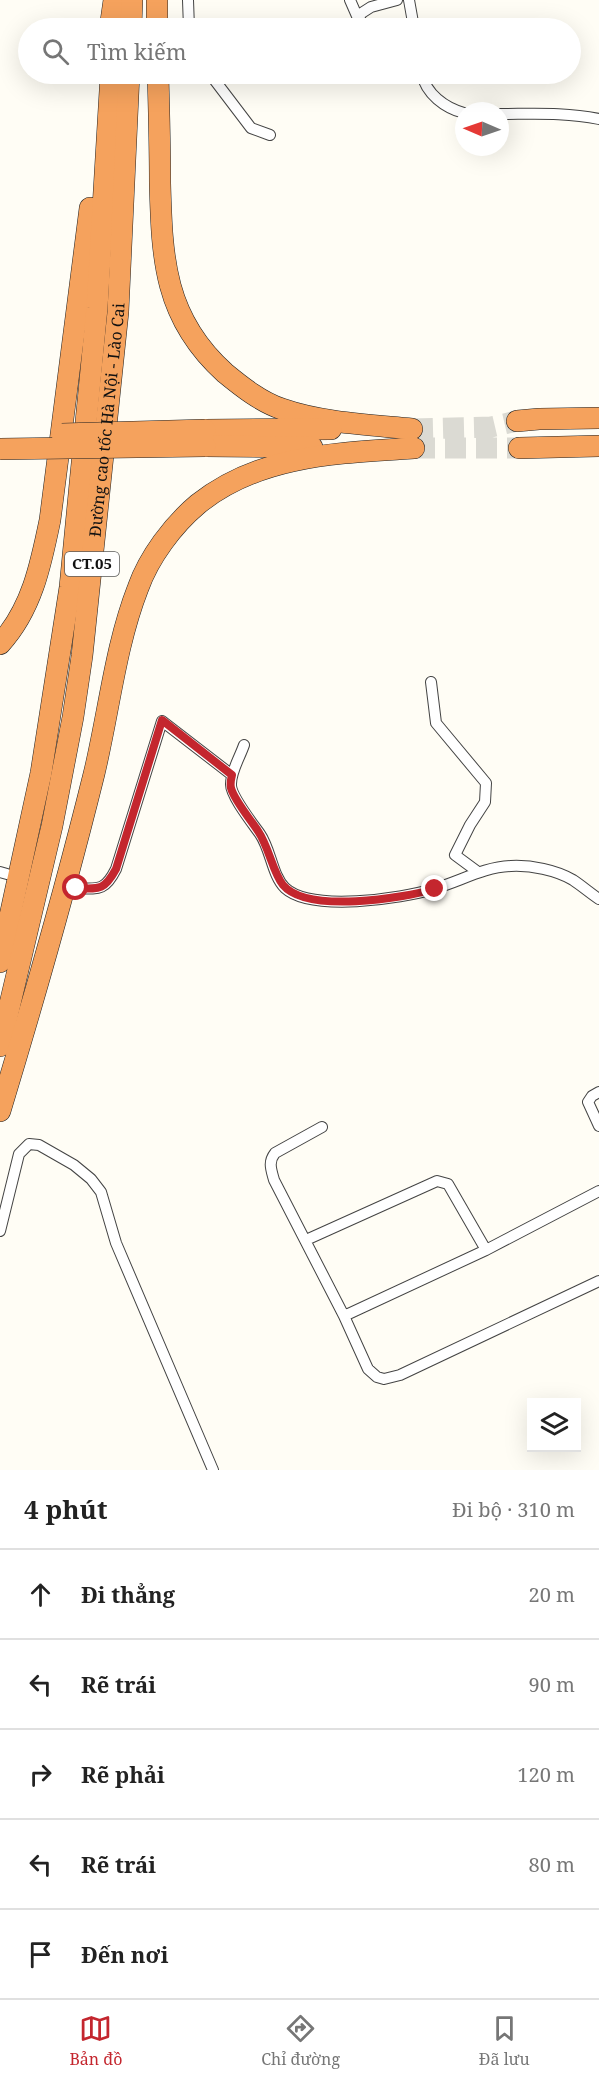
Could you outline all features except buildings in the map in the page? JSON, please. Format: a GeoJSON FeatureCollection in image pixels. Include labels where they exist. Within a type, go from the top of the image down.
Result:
{"type":"FeatureCollection","features":[{"type":"Feature","properties":{"kind":"highway"},"geometry":{"type":"LineString","coordinates":[[113,18],[114,0]]}},
{"type":"Feature","properties":{"kind":"highway"},"geometry":{"type":"LineString","coordinates":[[131,18],[132,0]]}},
{"type":"Feature","properties":{"kind":"highway"},"geometry":{"type":"LineString","coordinates":[[157,0],[158,18]]}},
{"type":"Feature","properties":{"kind":"highway"},"geometry":{"type":"LineString","coordinates":[[0,644],[11,632],[34,587],[50,520],[79,304],[104,84]]}},
{"type":"Feature","properties":{"kind":"highway","name":"Đường cao tốc Hà Nội - Lào Cai"},"geometry":{"type":"LineString","coordinates":[[0,962],[41,773],[70,588],[97,308],[110,84]]}},
{"type":"Feature","properties":{"kind":"highway","name":"Đường cao tốc Hà Nội - Lào Cai"},"geometry":{"type":"LineString","coordinates":[[0,1046],[52,826],[84,645],[118,312],[129,84]]}},
{"type":"Feature","properties":{"kind":"highway"},"geometry":{"type":"LineString","coordinates":[[158,84],[165,266],[169,285],[181,316],[202,349],[232,378],[276,407],[413,439]]}},
{"type":"Feature","properties":{"kind":"highway"},"geometry":{"type":"LineString","coordinates":[[517,421],[599,418]]}},
{"type":"Feature","properties":{"kind":"highway"},"geometry":{"type":"LineString","coordinates":[[0,435],[413,439]]}},
{"type":"Feature","properties":{"kind":"highway"},"geometry":{"type":"LineString","coordinates":[[0,449],[205,438]]}},
{"type":"Feature","properties":{"kind":"highway"},"geometry":{"type":"LineString","coordinates":[[0,1111],[77,843],[127,622],[146,570],[171,533],[198,504],[215,492],[258,470],[288,461],[413,439]]}},
{"type":"Feature","properties":{"kind":"highway"},"geometry":{"type":"LineString","coordinates":[[519,448],[599,447]]}},
{"type":"Feature","properties":{"kind":"street"},"geometry":{"type":"LineString","coordinates":[[188,0],[189,18]]}},
{"type":"Feature","properties":{"kind":"street"},"geometry":{"type":"LineString","coordinates":[[350,0],[357,16],[370,7],[397,0]]}},
{"type":"Feature","properties":{"kind":"street"},"geometry":{"type":"LineString","coordinates":[[409,0],[412,18]]}},
{"type":"Feature","properties":{"kind":"street"},"geometry":{"type":"LineString","coordinates":[[218,84],[251,128],[270,135]]}},
{"type":"Feature","properties":{"kind":"street"},"geometry":{"type":"LineString","coordinates":[[425,84],[442,103],[455,109]]}},
{"type":"Feature","properties":{"kind":"street"},"geometry":{"type":"LineString","coordinates":[[509,114],[582,115],[599,119]]}},
{"type":"Feature","properties":{"kind":"street"},"geometry":{"type":"LineString","coordinates":[[431,682],[436,723],[486,783],[485,802],[455,855],[478,872]]}},
{"type":"Feature","properties":{"kind":"street"},"geometry":{"type":"LineString","coordinates":[[76,888],[98,889],[109,882],[116,869],[162,720],[232,775]]}},
{"type":"Feature","properties":{"kind":"street"},"geometry":{"type":"LineString","coordinates":[[244,745],[232,775],[232,791],[266,843],[280,881],[290,892],[298,896],[335,902],[411,896],[490,868],[512,866],[550,871],[574,881],[599,899]]}},
{"type":"Feature","properties":{"kind":"street"},"geometry":{"type":"LineString","coordinates":[[599,1092],[588,1102],[599,1126]]}},
{"type":"Feature","properties":{"kind":"street"},"geometry":{"type":"LineString","coordinates":[[322,1127],[275,1153],[270,1159],[270,1167],[274,1180],[344,1316],[368,1369],[377,1377],[384,1379],[400,1375],[599,1281]]}},
{"type":"Feature","properties":{"kind":"street"},"geometry":{"type":"LineString","coordinates":[[0,1231],[19,1154],[29,1144],[39,1145],[74,1165],[92,1179],[101,1192],[116,1243],[213,1470]]}},
{"type":"Feature","properties":{"kind":"street"},"geometry":{"type":"LineString","coordinates":[[306,1240],[437,1181],[448,1184],[486,1250]]}},
{"type":"Feature","properties":{"kind":"street"},"geometry":{"type":"LineString","coordinates":[[344,1316],[486,1250],[599,1191]]}},
{"type":"Feature","properties":{"kind":"tunnel"},"geometry":{"type":"LineString","coordinates":[[412,429],[491,427],[517,421]]}},
{"type":"Feature","properties":{"kind":"tunnel"},"geometry":{"type":"LineString","coordinates":[[414,448],[519,448]]}},
{"type":"Feature","properties":{"kind":"route"},"geometry":{"type":"LineString","coordinates":[[76,888],[104,887],[116,869],[162,720],[232,775],[230,786],[232,791],[266,843],[280,881],[290,892],[310,899],[335,902],[411,896],[435,889]]}}]}
